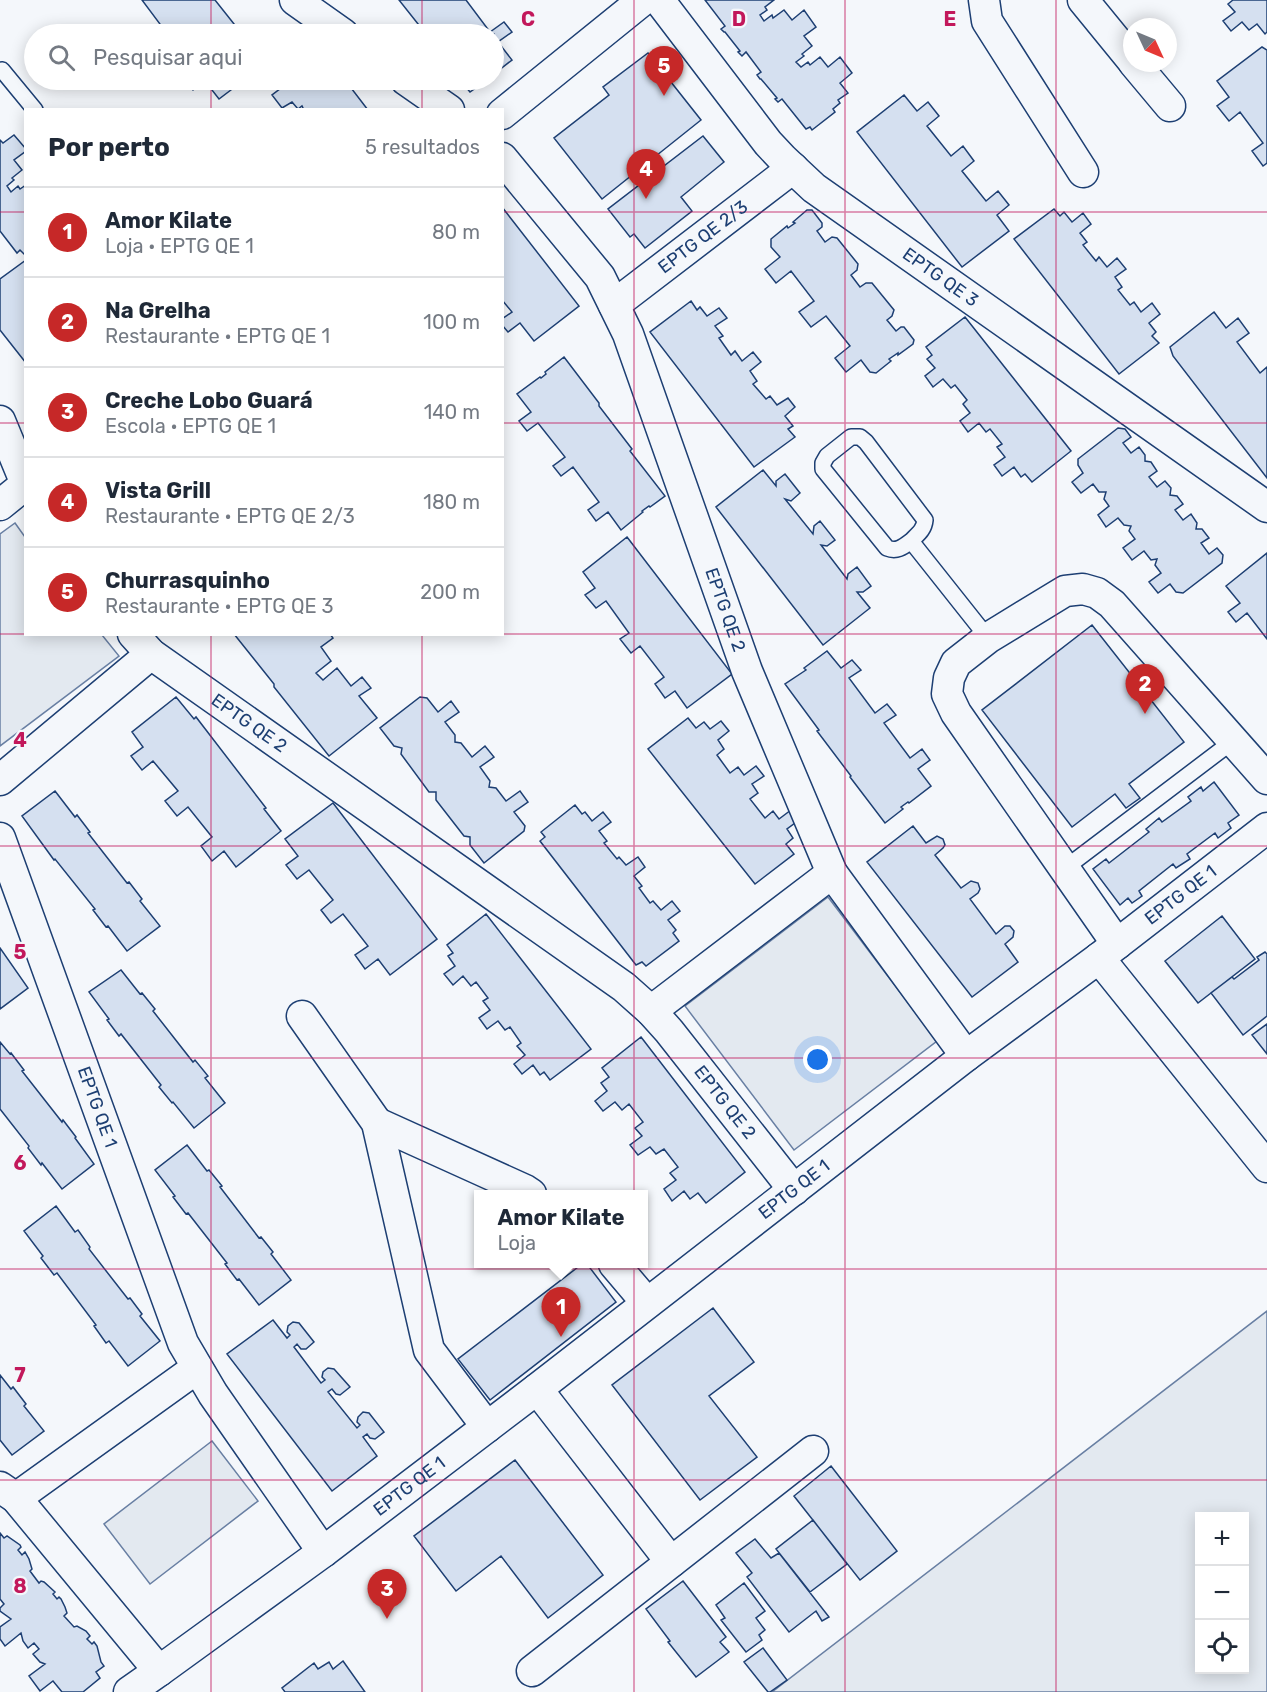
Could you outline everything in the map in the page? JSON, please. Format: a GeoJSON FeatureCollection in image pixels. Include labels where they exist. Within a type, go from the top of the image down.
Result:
{"type":"FeatureCollection","features":[{"type":"Feature","properties":{"kind":"street"},"geometry":{"type":"LineString","coordinates":[[295,0],[329,24]]}},
{"type":"Feature","properties":{"kind":"street"},"geometry":{"type":"LineString","coordinates":[[504,112],[643,0]]}},
{"type":"Feature","properties":{"kind":"street","name":"EPTG QE 3"},"geometry":{"type":"LineString","coordinates":[[659,0],[768,143],[814,188],[1267,507]]}},
{"type":"Feature","properties":{"kind":"street"},"geometry":{"type":"LineString","coordinates":[[984,0],[987,21],[1083,172]]}},
{"type":"Feature","properties":{"kind":"street"},"geometry":{"type":"LineString","coordinates":[[1083,0],[1123,50]]}},
{"type":"Feature","properties":{"kind":"street"},"geometry":{"type":"LineString","coordinates":[[1141,72],[1170,106]]}},
{"type":"Feature","properties":{"kind":"street"},"geometry":{"type":"LineString","coordinates":[[420,90],[446,108]]}},
{"type":"Feature","properties":{"kind":"street","name":"EPTG QE 2"},"geometry":{"type":"LineString","coordinates":[[504,160],[600,277],[615,305],[628,334],[747,671],[832,873],[966,1056]]}},
{"type":"Feature","properties":{"kind":"street","name":"EPTG QE 2/3"},"geometry":{"type":"LineString","coordinates":[[615,305],[793,168]]}},
{"type":"Feature","properties":{"kind":"street"},"geometry":{"type":"LineString","coordinates":[[0,421],[24,479]]}},
{"type":"Feature","properties":{"kind":"street"},"geometry":{"type":"LineString","coordinates":[[0,506],[24,486]]}},
{"type":"Feature","properties":{"kind":"street"},"geometry":{"type":"LineString","coordinates":[[1267,779],[1112,604],[1098,593],[1083,589],[1065,591],[988,638],[956,663],[949,678],[947,694],[956,713],[1064,869],[1108,951],[1267,1167]]}},
{"type":"Feature","properties":{"kind":"street"},"geometry":{"type":"LineString","coordinates":[[0,780],[144,641]]}},
{"type":"Feature","properties":{"kind":"street","name":"EPTG QE 2"},"geometry":{"type":"LineString","coordinates":[[144,641],[624,987],[669,1031],[794,1190]]}},
{"type":"Feature","properties":{"kind":"street","name":"EPTG QE 1"},"geometry":{"type":"LineString","coordinates":[[129,1692],[323,1552],[966,1056],[1108,951],[1267,828]]}},
{"type":"Feature","properties":{"kind":"street","name":"EPTG QE 1"},"geometry":{"type":"LineString","coordinates":[[0,838],[183,1343],[213,1394],[323,1552]]}},
{"type":"Feature","properties":{"kind":"street"},"geometry":{"type":"LineString","coordinates":[[651,1011],[832,873]]}},
{"type":"Feature","properties":{"kind":"street"},"geometry":{"type":"LineString","coordinates":[[302,1016],[377,1123],[429,1350],[487,1427]]}},
{"type":"Feature","properties":{"kind":"street"},"geometry":{"type":"LineString","coordinates":[[377,1123],[522,1190]]}},
{"type":"Feature","properties":{"kind":"street"},"geometry":{"type":"LineString","coordinates":[[618,1268],[647,1303]]}},
{"type":"Feature","properties":{"kind":"street"},"geometry":{"type":"LineString","coordinates":[[159,1671],[8,1493],[197,1368]]}},
{"type":"Feature","properties":{"kind":"street"},"geometry":{"type":"LineString","coordinates":[[537,1389],[671,1562]]}},
{"type":"Feature","properties":{"kind":"street"},"geometry":{"type":"LineString","coordinates":[[532,1671],[813,1451]]}},
{"type":"Feature","properties":{"kind":"lane"},"geometry":{"type":"LineString","coordinates":[[2,70],[33,108]]}},
{"type":"Feature","properties":{"kind":"lane"},"geometry":{"type":"LineString","coordinates":[[851,437],[860,437],[866,442],[925,520],[922,531],[911,541],[899,549],[887,548],[823,469],[827,456],[851,437]]}},
{"type":"Feature","properties":{"kind":"lane"},"geometry":{"type":"LineString","coordinates":[[911,541],[988,638]]}},
{"type":"Feature","properties":{"kind":"lane"},"geometry":{"type":"LineString","coordinates":[[1064,869],[1233,741]]}},
{"type":"Feature","properties":{"kind":"shaded area"},"geometry":{"type":"Polygon","coordinates":[[[15,523],[24,536],[24,636],[103,636],[119,656],[0,746],[0,534],[15,523]]]}},
{"type":"Feature","properties":{"kind":"shaded area"},"geometry":{"type":"Polygon","coordinates":[[[828,897],[937,1041],[794,1150],[685,1006],[828,897]]]}},
{"type":"Feature","properties":{"kind":"shaded area"},"geometry":{"type":"Polygon","coordinates":[[[1267,1311],[1267,1692],[772,1692],[1267,1311]]]}},
{"type":"Feature","properties":{"kind":"shaded area"},"geometry":{"type":"Polygon","coordinates":[[[212,1441],[258,1501],[150,1584],[104,1524],[212,1441]]]}},
{"type":"Feature","properties":{"kind":"building"},"geometry":{"type":"Polygon","coordinates":[[[142,0],[215,0],[234,24],[160,24],[142,0]]]}},
{"type":"Feature","properties":{"kind":"building"},"geometry":{"type":"Polygon","coordinates":[[[399,0],[466,0],[484,24],[418,24],[399,0]]]}},
{"type":"Feature","properties":{"kind":"building"},"geometry":{"type":"Polygon","coordinates":[[[705,0],[774,0],[765,7],[767,10],[760,15],[764,21],[784,10],[792,20],[804,10],[816,27],[804,36],[812,46],[796,62],[801,67],[808,62],[810,65],[820,57],[828,67],[840,57],[852,73],[840,83],[848,93],[838,100],[840,103],[833,109],[835,112],[812,130],[810,127],[806,129],[782,99],[778,102],[775,99],[777,98],[757,75],[761,72],[746,52],[742,56],[738,52],[740,51],[721,29],[725,26],[705,0]]]}},
{"type":"Feature","properties":{"kind":"building"},"geometry":{"type":"Polygon","coordinates":[[[1233,0],[1267,0],[1267,32],[1265,34],[1257,24],[1249,30],[1242,22],[1231,31],[1223,21],[1235,12],[1228,4],[1233,0]]]}},
{"type":"Feature","properties":{"kind":"building"},"geometry":{"type":"Polygon","coordinates":[[[504,22],[512,32],[504,38],[504,24],[501,24],[504,22]]]}},
{"type":"Feature","properties":{"kind":"building"},"geometry":{"type":"Polygon","coordinates":[[[1262,47],[1267,50],[1267,163],[1263,166],[1252,151],[1263,143],[1240,112],[1229,121],[1217,106],[1229,97],[1217,81],[1262,47]]]}},
{"type":"Feature","properties":{"kind":"building"},"geometry":{"type":"Polygon","coordinates":[[[504,50],[512,60],[504,66],[504,50]]]}},
{"type":"Feature","properties":{"kind":"building"},"geometry":{"type":"Polygon","coordinates":[[[648,53],[701,120],[602,199],[554,138],[609,95],[603,87],[648,53]]]}},
{"type":"Feature","properties":{"kind":"building"},"geometry":{"type":"Polygon","coordinates":[[[212,90],[231,90],[219,99],[212,90]]]}},
{"type":"Feature","properties":{"kind":"building"},"geometry":{"type":"Polygon","coordinates":[[[278,90],[353,90],[366,108],[303,108],[302,106],[297,108],[292,102],[282,108],[272,95],[278,90]]]}},
{"type":"Feature","properties":{"kind":"building"},"geometry":{"type":"Polygon","coordinates":[[[904,95],[917,111],[928,102],[939,116],[927,126],[951,156],[963,146],[974,161],[962,171],[986,201],[998,191],[1009,205],[997,215],[1009,231],[962,267],[857,132],[904,95]]]}},
{"type":"Feature","properties":{"kind":"building"},"geometry":{"type":"Polygon","coordinates":[[[14,135],[24,147],[24,152],[14,160],[22,170],[12,178],[14,180],[7,186],[11,192],[18,186],[20,189],[24,186],[24,254],[20,250],[17,253],[0,231],[0,140],[3,143],[14,135]]]}},
{"type":"Feature","properties":{"kind":"building"},"geometry":{"type":"Polygon","coordinates":[[[703,136],[724,162],[681,197],[692,211],[645,248],[634,234],[630,237],[608,209],[703,136]]]}},
{"type":"Feature","properties":{"kind":"building"},"geometry":{"type":"Polygon","coordinates":[[[1054,209],[1060,216],[1064,212],[1072,222],[1083,213],[1091,224],[1080,233],[1087,242],[1083,245],[1096,261],[1099,257],[1107,267],[1117,258],[1126,269],[1115,277],[1122,287],[1118,290],[1130,305],[1134,302],[1141,312],[1152,303],[1160,314],[1149,323],[1156,332],[1152,336],[1159,343],[1119,374],[1014,239],[1054,209]]]}},
{"type":"Feature","properties":{"kind":"building"},"geometry":{"type":"Polygon","coordinates":[[[504,210],[579,306],[534,341],[520,323],[508,332],[504,327],[504,318],[512,312],[504,302],[504,210]]]}},
{"type":"Feature","properties":{"kind":"building"},"geometry":{"type":"Polygon","coordinates":[[[807,210],[812,210],[822,223],[822,227],[817,231],[825,242],[832,237],[837,238],[858,264],[857,270],[851,275],[860,287],[866,283],[872,283],[894,310],[892,316],[887,320],[896,331],[904,327],[914,340],[913,344],[889,359],[891,361],[876,373],[870,372],[861,360],[846,372],[835,358],[850,346],[826,316],[811,327],[799,312],[814,301],[791,271],[776,283],[765,269],[780,257],[771,247],[771,239],[787,226],[788,228],[795,223],[793,222],[807,210]]]}},
{"type":"Feature","properties":{"kind":"building"},"geometry":{"type":"Polygon","coordinates":[[[24,261],[24,360],[0,330],[0,279],[24,261]]]}},
{"type":"Feature","properties":{"kind":"building"},"geometry":{"type":"Polygon","coordinates":[[[691,301],[697,310],[700,307],[707,316],[719,308],[727,318],[715,326],[723,336],[719,338],[731,355],[735,351],[742,361],[753,352],[761,362],[750,371],[757,381],[753,384],[766,399],[770,396],[777,405],[788,398],[795,407],[785,416],[793,426],[788,429],[795,437],[754,467],[650,332],[691,301]]]}},
{"type":"Feature","properties":{"kind":"building"},"geometry":{"type":"Polygon","coordinates":[[[1214,312],[1226,328],[1238,318],[1249,333],[1237,342],[1260,373],[1267,367],[1267,478],[1173,356],[1170,347],[1214,312]]]}},
{"type":"Feature","properties":{"kind":"building"},"geometry":{"type":"Polygon","coordinates":[[[965,317],[1071,451],[1032,482],[1025,474],[1021,477],[1014,467],[1002,476],[994,465],[1005,457],[997,447],[1002,444],[990,429],[986,432],[979,423],[968,432],[960,421],[970,413],[963,404],[967,400],[955,385],[951,388],[943,379],[933,387],[925,376],[935,368],[927,359],[932,355],[926,347],[965,317]]]}},
{"type":"Feature","properties":{"kind":"building"},"geometry":{"type":"Polygon","coordinates":[[[564,357],[632,449],[630,451],[665,496],[642,511],[621,530],[608,512],[596,521],[588,510],[599,502],[573,467],[561,476],[553,466],[565,457],[538,423],[527,431],[519,421],[531,412],[517,394],[541,378],[564,357]]]}},
{"type":"Feature","properties":{"kind":"building"},"geometry":{"type":"Polygon","coordinates":[[[1118,428],[1125,429],[1131,437],[1123,443],[1131,453],[1139,447],[1145,455],[1145,461],[1151,462],[1157,471],[1149,477],[1157,487],[1165,481],[1171,488],[1170,495],[1177,496],[1183,504],[1175,510],[1183,520],[1191,514],[1197,523],[1196,529],[1202,529],[1209,538],[1201,543],[1209,554],[1217,548],[1223,555],[1222,563],[1183,593],[1176,592],[1170,584],[1158,593],[1149,582],[1161,573],[1155,565],[1157,559],[1151,560],[1144,551],[1132,560],[1123,548],[1135,539],[1129,531],[1131,526],[1124,525],[1118,518],[1106,527],[1098,515],[1109,506],[1104,499],[1106,492],[1099,492],[1093,484],[1081,493],[1072,482],[1083,473],[1078,465],[1078,459],[1118,428]]]}},
{"type":"Feature","properties":{"kind":"building"},"geometry":{"type":"Polygon","coordinates":[[[763,470],[776,486],[776,481],[785,474],[800,493],[791,501],[785,499],[813,534],[814,526],[820,521],[835,540],[827,546],[821,545],[847,579],[848,574],[857,567],[871,586],[863,592],[857,592],[870,608],[823,645],[716,507],[763,470]]]}},
{"type":"Feature","properties":{"kind":"building"},"geometry":{"type":"Polygon","coordinates":[[[627,537],[732,674],[687,708],[675,691],[665,698],[655,684],[664,677],[640,646],[631,653],[620,639],[629,633],[606,601],[596,608],[585,595],[595,588],[583,572],[627,537]]]}},
{"type":"Feature","properties":{"kind":"building"},"geometry":{"type":"Polygon","coordinates":[[[1267,553],[1267,639],[1247,613],[1236,622],[1228,612],[1240,603],[1226,586],[1267,553]]]}},
{"type":"Feature","properties":{"kind":"building"},"geometry":{"type":"Polygon","coordinates":[[[1092,625],[1184,742],[1129,784],[1140,798],[1126,808],[1115,794],[1072,827],[982,710],[1092,625]]]}},
{"type":"Feature","properties":{"kind":"building"},"geometry":{"type":"Polygon","coordinates":[[[236,636],[332,636],[333,638],[321,647],[331,661],[316,673],[323,680],[337,668],[351,686],[362,677],[371,688],[359,696],[377,718],[329,756],[274,687],[274,684],[236,636]]]}},
{"type":"Feature","properties":{"kind":"building"},"geometry":{"type":"Polygon","coordinates":[[[827,651],[841,668],[852,660],[861,670],[849,678],[875,713],[887,704],[896,715],[884,723],[910,758],[922,749],[930,760],[918,769],[931,786],[901,807],[903,809],[885,823],[785,684],[806,670],[804,668],[827,651]]]}},
{"type":"Feature","properties":{"kind":"building"},"geometry":{"type":"Polygon","coordinates":[[[176,697],[194,719],[196,717],[281,831],[236,867],[224,851],[212,861],[201,846],[212,837],[188,807],[177,816],[165,801],[178,791],[153,761],[142,770],[131,756],[143,747],[132,732],[176,697]]]}},
{"type":"Feature","properties":{"kind":"building"},"geometry":{"type":"Polygon","coordinates":[[[420,697],[427,698],[438,712],[451,701],[459,712],[445,722],[455,735],[455,742],[461,743],[472,757],[485,746],[494,757],[480,767],[490,781],[489,787],[496,788],[506,801],[520,791],[528,802],[514,812],[525,826],[524,831],[484,863],[470,845],[470,837],[464,836],[436,800],[436,792],[429,792],[401,754],[402,748],[394,746],[380,728],[420,697]]]}},
{"type":"Feature","properties":{"kind":"building"},"geometry":{"type":"Polygon","coordinates":[[[688,718],[696,728],[704,722],[710,729],[721,721],[729,731],[718,740],[724,749],[717,755],[730,773],[738,767],[744,775],[756,766],[764,776],[752,784],[758,793],[750,799],[765,818],[773,811],[779,819],[791,810],[799,820],[787,829],[793,838],[786,844],[794,854],[755,884],[648,749],[688,718]]]}},
{"type":"Feature","properties":{"kind":"building"},"geometry":{"type":"Polygon","coordinates":[[[1214,782],[1239,815],[1228,823],[1231,828],[1218,838],[1215,833],[1187,854],[1190,859],[1176,868],[1173,864],[1139,891],[1142,896],[1132,903],[1128,898],[1120,905],[1093,869],[1106,859],[1109,863],[1149,832],[1146,829],[1159,818],[1162,822],[1191,801],[1188,797],[1201,787],[1203,791],[1214,782]]]}},
{"type":"Feature","properties":{"kind":"building"},"geometry":{"type":"Polygon","coordinates":[[[55,791],[75,817],[77,815],[90,832],[88,833],[127,883],[129,882],[142,899],[140,901],[160,926],[127,951],[108,926],[106,927],[93,910],[95,909],[54,860],[22,816],[55,791]]]}},
{"type":"Feature","properties":{"kind":"building"},"geometry":{"type":"Polygon","coordinates":[[[333,803],[437,939],[390,975],[378,959],[365,969],[355,955],[368,946],[343,914],[331,923],[321,910],[333,900],[309,870],[297,879],[286,865],[298,856],[285,839],[333,803]]]}},
{"type":"Feature","properties":{"kind":"building"},"geometry":{"type":"Polygon","coordinates":[[[575,805],[592,821],[603,812],[611,822],[599,831],[607,841],[604,843],[617,859],[619,857],[626,865],[638,857],[645,867],[634,876],[642,886],[639,888],[650,903],[653,901],[661,910],[672,901],[680,911],[668,920],[676,930],[673,933],[679,941],[646,966],[642,962],[636,965],[540,841],[545,837],[541,832],[575,805]]]}},
{"type":"Feature","properties":{"kind":"building"},"geometry":{"type":"Polygon","coordinates":[[[913,826],[926,843],[937,836],[943,839],[945,845],[935,855],[961,888],[971,881],[978,883],[980,889],[978,893],[970,899],[996,934],[1005,926],[1010,926],[1014,931],[1013,937],[1005,944],[1018,962],[972,997],[867,862],[913,826]]]}},
{"type":"Feature","properties":{"kind":"building"},"geometry":{"type":"Polygon","coordinates":[[[486,914],[591,1049],[550,1080],[544,1072],[540,1075],[533,1065],[522,1074],[514,1064],[525,1055],[517,1046],[521,1043],[510,1027],[505,1030],[498,1021],[487,1029],[479,1018],[490,1010],[483,1001],[488,998],[476,982],[471,986],[463,976],[453,985],[444,974],[455,966],[448,956],[453,953],[447,945],[486,914]]]}},
{"type":"Feature","properties":{"kind":"building"},"geometry":{"type":"Polygon","coordinates":[[[1222,916],[1255,959],[1198,1003],[1165,961],[1222,916]]]}},
{"type":"Feature","properties":{"kind":"building"},"geometry":{"type":"Polygon","coordinates":[[[0,948],[28,988],[0,1009],[0,948]]]}},
{"type":"Feature","properties":{"kind":"building"},"geometry":{"type":"Polygon","coordinates":[[[1265,952],[1267,954],[1267,1016],[1243,1035],[1211,993],[1232,977],[1234,979],[1259,960],[1257,957],[1265,952]]]}},
{"type":"Feature","properties":{"kind":"building"},"geometry":{"type":"Polygon","coordinates":[[[121,970],[155,1009],[153,1011],[193,1062],[195,1060],[208,1076],[205,1078],[225,1103],[194,1128],[159,1087],[161,1085],[121,1034],[119,1036],[89,992],[121,970]]]}},
{"type":"Feature","properties":{"kind":"building"},"geometry":{"type":"Polygon","coordinates":[[[1267,1024],[1267,1054],[1252,1035],[1267,1024]]]}},
{"type":"Feature","properties":{"kind":"building"},"geometry":{"type":"Polygon","coordinates":[[[641,1037],[745,1172],[706,1203],[698,1193],[690,1199],[684,1191],[672,1201],[664,1189],[676,1180],[670,1173],[678,1167],[664,1149],[656,1154],[650,1147],[638,1155],[630,1145],[642,1136],[635,1128],[643,1122],[629,1104],[622,1110],[615,1102],[603,1111],[595,1101],[607,1091],[601,1083],[609,1077],[602,1068],[641,1037]]]}},
{"type":"Feature","properties":{"kind":"building"},"geometry":{"type":"Polygon","coordinates":[[[0,1042],[11,1053],[24,1070],[22,1071],[62,1122],[63,1120],[94,1164],[62,1189],[42,1163],[41,1165],[0,1109],[0,1042]]]}},
{"type":"Feature","properties":{"kind":"building"},"geometry":{"type":"Polygon","coordinates":[[[187,1145],[222,1186],[220,1187],[259,1238],[261,1237],[273,1252],[271,1254],[291,1280],[259,1305],[239,1279],[237,1280],[225,1264],[227,1263],[188,1213],[186,1214],[155,1170],[187,1145]]]}},
{"type":"Feature","properties":{"kind":"building"},"geometry":{"type":"Polygon","coordinates":[[[56,1206],[75,1232],[78,1230],[90,1247],[89,1249],[128,1299],[130,1298],[142,1314],[140,1316],[160,1341],[128,1366],[109,1341],[106,1343],[94,1326],[96,1325],[57,1273],[54,1275],[24,1231],[56,1206]]]}},
{"type":"Feature","properties":{"kind":"building"},"geometry":{"type":"Polygon","coordinates":[[[577,1268],[590,1268],[616,1302],[490,1400],[458,1359],[577,1268]]]}},
{"type":"Feature","properties":{"kind":"building"},"geometry":{"type":"Polygon","coordinates":[[[713,1308],[754,1362],[709,1396],[757,1457],[700,1500],[612,1385],[713,1308]]]}},
{"type":"Feature","properties":{"kind":"building"},"geometry":{"type":"Polygon","coordinates":[[[273,1320],[287,1338],[290,1335],[287,1332],[288,1326],[293,1322],[299,1323],[314,1342],[306,1349],[301,1349],[297,1344],[294,1347],[321,1383],[325,1380],[322,1377],[323,1372],[328,1368],[334,1369],[350,1387],[340,1395],[332,1389],[328,1392],[357,1428],[360,1425],[357,1422],[358,1417],[363,1412],[369,1413],[384,1432],[375,1439],[370,1438],[367,1434],[363,1437],[377,1456],[332,1491],[227,1354],[273,1320]]]}},
{"type":"Feature","properties":{"kind":"building"},"geometry":{"type":"Polygon","coordinates":[[[0,1375],[11,1389],[13,1387],[26,1404],[24,1406],[44,1431],[12,1455],[0,1440],[0,1375]]]}},
{"type":"Feature","properties":{"kind":"building"},"geometry":{"type":"Polygon","coordinates":[[[515,1460],[603,1575],[548,1618],[501,1556],[456,1591],[414,1536],[515,1460]]]}},
{"type":"Feature","properties":{"kind":"building"},"geometry":{"type":"Polygon","coordinates":[[[831,1466],[897,1551],[860,1580],[794,1496],[831,1466]]]}},
{"type":"Feature","properties":{"kind":"building"},"geometry":{"type":"Polygon","coordinates":[[[813,1520],[847,1564],[810,1592],[776,1549],[813,1520]]]}},
{"type":"Feature","properties":{"kind":"building"},"geometry":{"type":"Polygon","coordinates":[[[0,1533],[4,1538],[7,1536],[20,1545],[18,1550],[22,1555],[25,1552],[32,1569],[30,1571],[39,1583],[44,1582],[55,1592],[53,1594],[57,1599],[59,1597],[61,1599],[67,1613],[64,1616],[74,1627],[77,1626],[86,1631],[90,1636],[87,1639],[97,1646],[104,1666],[96,1672],[100,1678],[83,1692],[62,1692],[53,1681],[40,1691],[29,1676],[45,1664],[33,1654],[39,1649],[34,1643],[28,1648],[21,1633],[5,1646],[0,1639],[0,1627],[11,1619],[0,1611],[4,1604],[0,1599],[0,1533]]]}},
{"type":"Feature","properties":{"kind":"building"},"geometry":{"type":"Polygon","coordinates":[[[755,1539],[771,1558],[779,1553],[829,1617],[822,1621],[816,1611],[789,1632],[747,1577],[752,1573],[736,1553],[755,1539]]]}},
{"type":"Feature","properties":{"kind":"building"},"geometry":{"type":"Polygon","coordinates":[[[683,1581],[726,1637],[720,1642],[729,1652],[696,1677],[668,1642],[670,1641],[646,1609],[683,1581]]]}},
{"type":"Feature","properties":{"kind":"building"},"geometry":{"type":"Polygon","coordinates":[[[744,1583],[765,1611],[756,1618],[765,1630],[759,1635],[762,1640],[746,1652],[721,1620],[725,1618],[716,1605],[744,1583]]]}},
{"type":"Feature","properties":{"kind":"building"},"geometry":{"type":"Polygon","coordinates":[[[763,1648],[787,1680],[770,1692],[744,1662],[763,1648]]]}},
{"type":"Feature","properties":{"kind":"building"},"geometry":{"type":"Polygon","coordinates":[[[343,1661],[365,1692],[285,1692],[282,1688],[314,1663],[318,1669],[329,1662],[333,1669],[343,1661]]]}},
{"type":"Feature","properties":{"kind":"place","name":"Churrasquinho"},"geometry":{"type":"Point","coordinates":[664,96]}},
{"type":"Feature","properties":{"kind":"place","name":"Vista Grill"},"geometry":{"type":"Point","coordinates":[646,199]}},
{"type":"Feature","properties":{"kind":"place","name":"Na Grelha"},"geometry":{"type":"Point","coordinates":[1145,714]}},
{"type":"Feature","properties":{"kind":"place","name":"Amor Kilate"},"geometry":{"type":"Point","coordinates":[561,1337]}},
{"type":"Feature","properties":{"kind":"place","name":"Creche Lobo Guará"},"geometry":{"type":"Point","coordinates":[387,1619]}}]}
